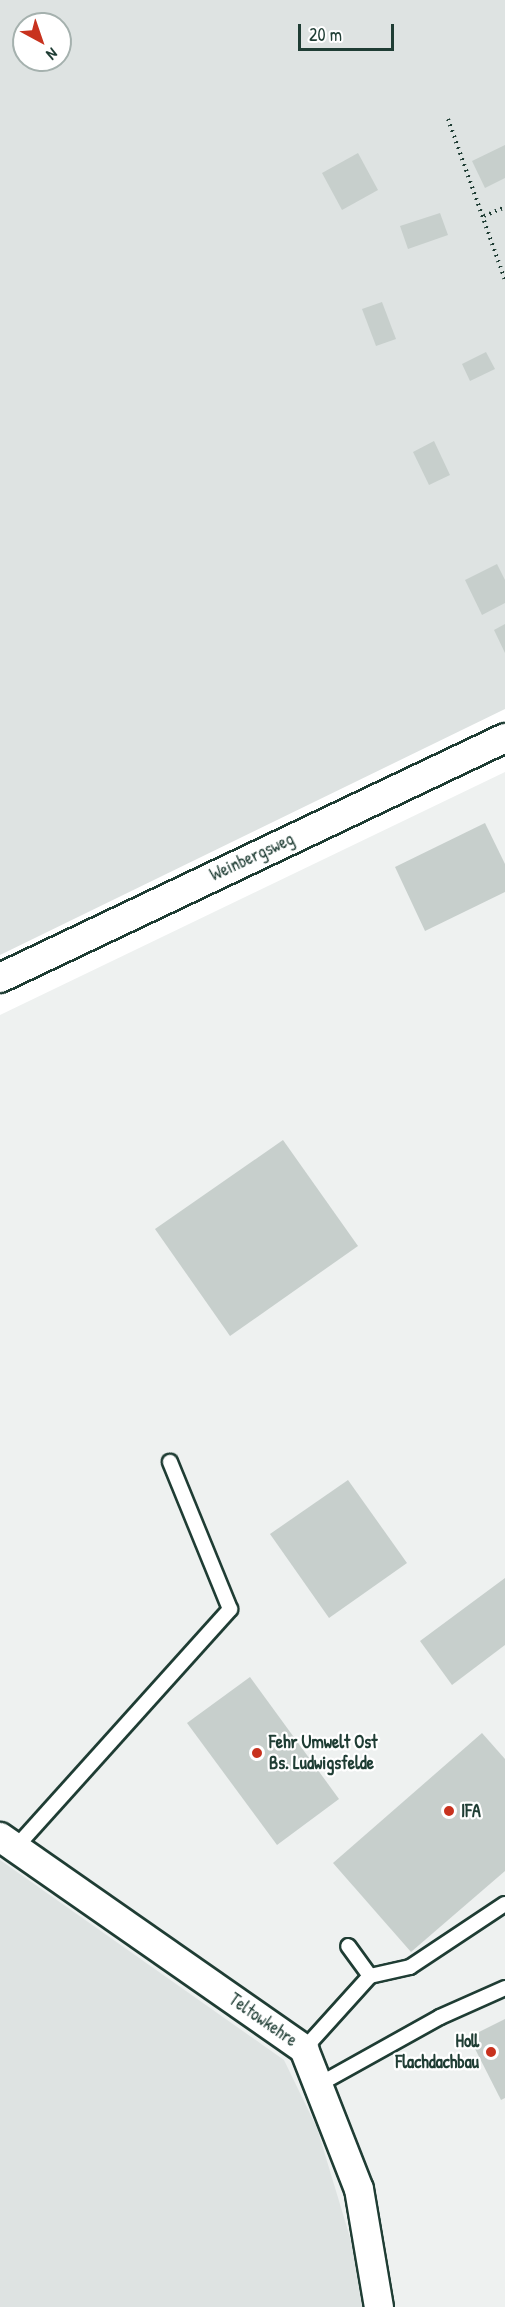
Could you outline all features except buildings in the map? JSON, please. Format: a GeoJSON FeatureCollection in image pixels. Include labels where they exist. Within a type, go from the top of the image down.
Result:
{"type":"FeatureCollection","features":[{"type":"Feature","properties":{"kind":"street","name":"Weinbergsweg"},"geometry":{"type":"LineString","coordinates":[[0,978],[505,738]]}},
{"type":"Feature","properties":{"kind":"street","name":"Teltowkehre"},"geometry":{"type":"LineString","coordinates":[[8,1842],[304,2049],[359,2189],[379,2307]]}},
{"type":"Feature","properties":{"kind":"lane"},"geometry":{"type":"LineString","coordinates":[[8,1842],[230,1609],[170,1462]]}},
{"type":"Feature","properties":{"kind":"lane"},"geometry":{"type":"LineString","coordinates":[[304,2049],[370,1976],[410,1967],[505,1904]]}},
{"type":"Feature","properties":{"kind":"lane"},"geometry":{"type":"LineString","coordinates":[[348,1946],[370,1976]]}},
{"type":"Feature","properties":{"kind":"lane"},"geometry":{"type":"LineString","coordinates":[[318,2085],[440,2017],[505,1988]]}},
{"type":"Feature","properties":{"kind":"path"},"geometry":{"type":"LineString","coordinates":[[448,119],[505,279]]}},
{"type":"Feature","properties":{"kind":"path"},"geometry":{"type":"LineString","coordinates":[[484,216],[505,207]]}},
{"type":"Feature","properties":{"kind":"shaded area"},"geometry":{"type":"Polygon","coordinates":[[[0,0],[505,0],[505,709],[0,955],[0,0]]]}},
{"type":"Feature","properties":{"kind":"shaded area"},"geometry":{"type":"Polygon","coordinates":[[[505,772],[505,2307],[0,2307],[0,1015],[505,772]]]}},
{"type":"Feature","properties":{"kind":"shaded area"},"geometry":{"type":"Polygon","coordinates":[[[0,1860],[284,2060],[317,2128],[358,2264],[363,2307],[0,2307],[0,1860]]]}},
{"type":"Feature","properties":{"kind":"place","name":"Fehr Umwelt Ost Bs. Ludwigsfelde"},"geometry":{"type":"Point","coordinates":[257,1753]}},
{"type":"Feature","properties":{"kind":"place","name":"IFA"},"geometry":{"type":"Point","coordinates":[449,1811]}},
{"type":"Feature","properties":{"kind":"place","name":"Holl Flachdachbau"},"geometry":{"type":"Point","coordinates":[491,2052]}}]}
